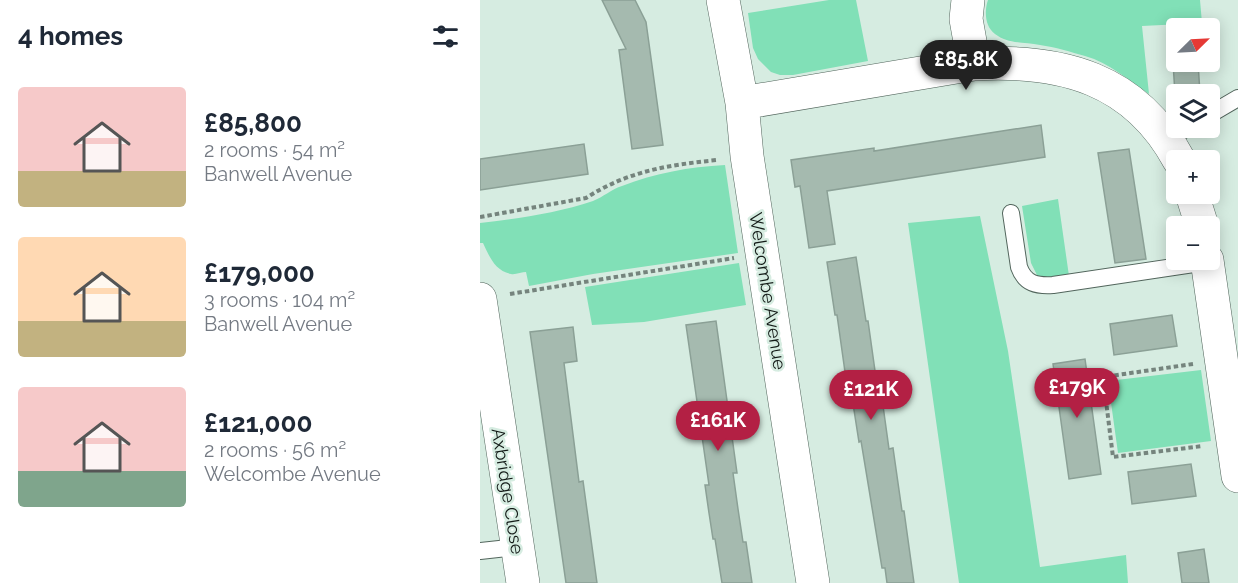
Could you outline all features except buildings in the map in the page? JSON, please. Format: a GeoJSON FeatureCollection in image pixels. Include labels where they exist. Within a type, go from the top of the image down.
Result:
{"type":"FeatureCollection","features":[{"type":"Feature","properties":{"kind":"street","name":"Welcombe Avenue"},"geometry":{"type":"LineString","coordinates":[[723,0],[742,103],[747,156],[813,583]]}},
{"type":"Feature","properties":{"kind":"street"},"geometry":{"type":"LineString","coordinates":[[968,0],[966,19],[974,64]]}},
{"type":"Feature","properties":{"kind":"street"},"geometry":{"type":"LineString","coordinates":[[742,103],[974,64],[1032,63],[1088,77],[1120,94],[1135,104],[1178,142]]}},
{"type":"Feature","properties":{"kind":"street"},"geometry":{"type":"LineString","coordinates":[[1208,270],[1238,476]]}},
{"type":"Feature","properties":{"kind":"street","name":"Axbridge Close"},"geometry":{"type":"LineString","coordinates":[[494,297],[487,401],[523,583]]}},
{"type":"Feature","properties":{"kind":"lane"},"geometry":{"type":"LineString","coordinates":[[1220,109],[1238,98]]}},
{"type":"Feature","properties":{"kind":"lane"},"geometry":{"type":"LineString","coordinates":[[1011,213],[1019,267],[1022,274],[1032,284],[1053,285],[1166,267]]}},
{"type":"Feature","properties":{"kind":"lane"},"geometry":{"type":"LineString","coordinates":[[480,551],[517,547]]}},
{"type":"Feature","properties":{"kind":"path"},"geometry":{"type":"LineString","coordinates":[[480,217],[586,198],[600,188],[633,174],[669,165],[747,156]]}},
{"type":"Feature","properties":{"kind":"path"},"geometry":{"type":"LineString","coordinates":[[494,297],[763,253]]}},
{"type":"Feature","properties":{"kind":"path"},"geometry":{"type":"LineString","coordinates":[[1221,360],[1103,377],[1113,458],[1234,441]]}},
{"type":"Feature","properties":{"kind":"green space"},"geometry":{"type":"Polygon","coordinates":[[[829,0],[856,0],[868,61],[793,75],[771,72],[758,59],[753,48],[748,13],[829,0]]]}},
{"type":"Feature","properties":{"kind":"green space"},"geometry":{"type":"Polygon","coordinates":[[[988,0],[1200,0],[1202,18],[1166,18],[1166,25],[1142,26],[1149,94],[1111,67],[1094,59],[1057,48],[1011,41],[1000,37],[987,23],[988,0]]]}},
{"type":"Feature","properties":{"kind":"green space"},"geometry":{"type":"Polygon","coordinates":[[[725,165],[738,253],[593,274],[529,286],[526,272],[513,274],[501,270],[493,262],[483,243],[480,243],[480,223],[565,209],[597,199],[634,181],[660,174],[725,165]]]}},
{"type":"Feature","properties":{"kind":"green space"},"geometry":{"type":"Polygon","coordinates":[[[1058,199],[1069,276],[1052,279],[1038,277],[1031,263],[1022,206],[1058,199]]]}},
{"type":"Feature","properties":{"kind":"green space"},"geometry":{"type":"Polygon","coordinates":[[[980,216],[1008,351],[1040,567],[1126,555],[1128,583],[959,583],[908,223],[980,216]]]}},
{"type":"Feature","properties":{"kind":"green space"},"geometry":{"type":"Polygon","coordinates":[[[739,263],[746,305],[644,322],[592,325],[585,287],[739,263]]]}},
{"type":"Feature","properties":{"kind":"green space"},"geometry":{"type":"Polygon","coordinates":[[[1201,370],[1211,441],[1118,453],[1108,381],[1201,370]]]}}]}
